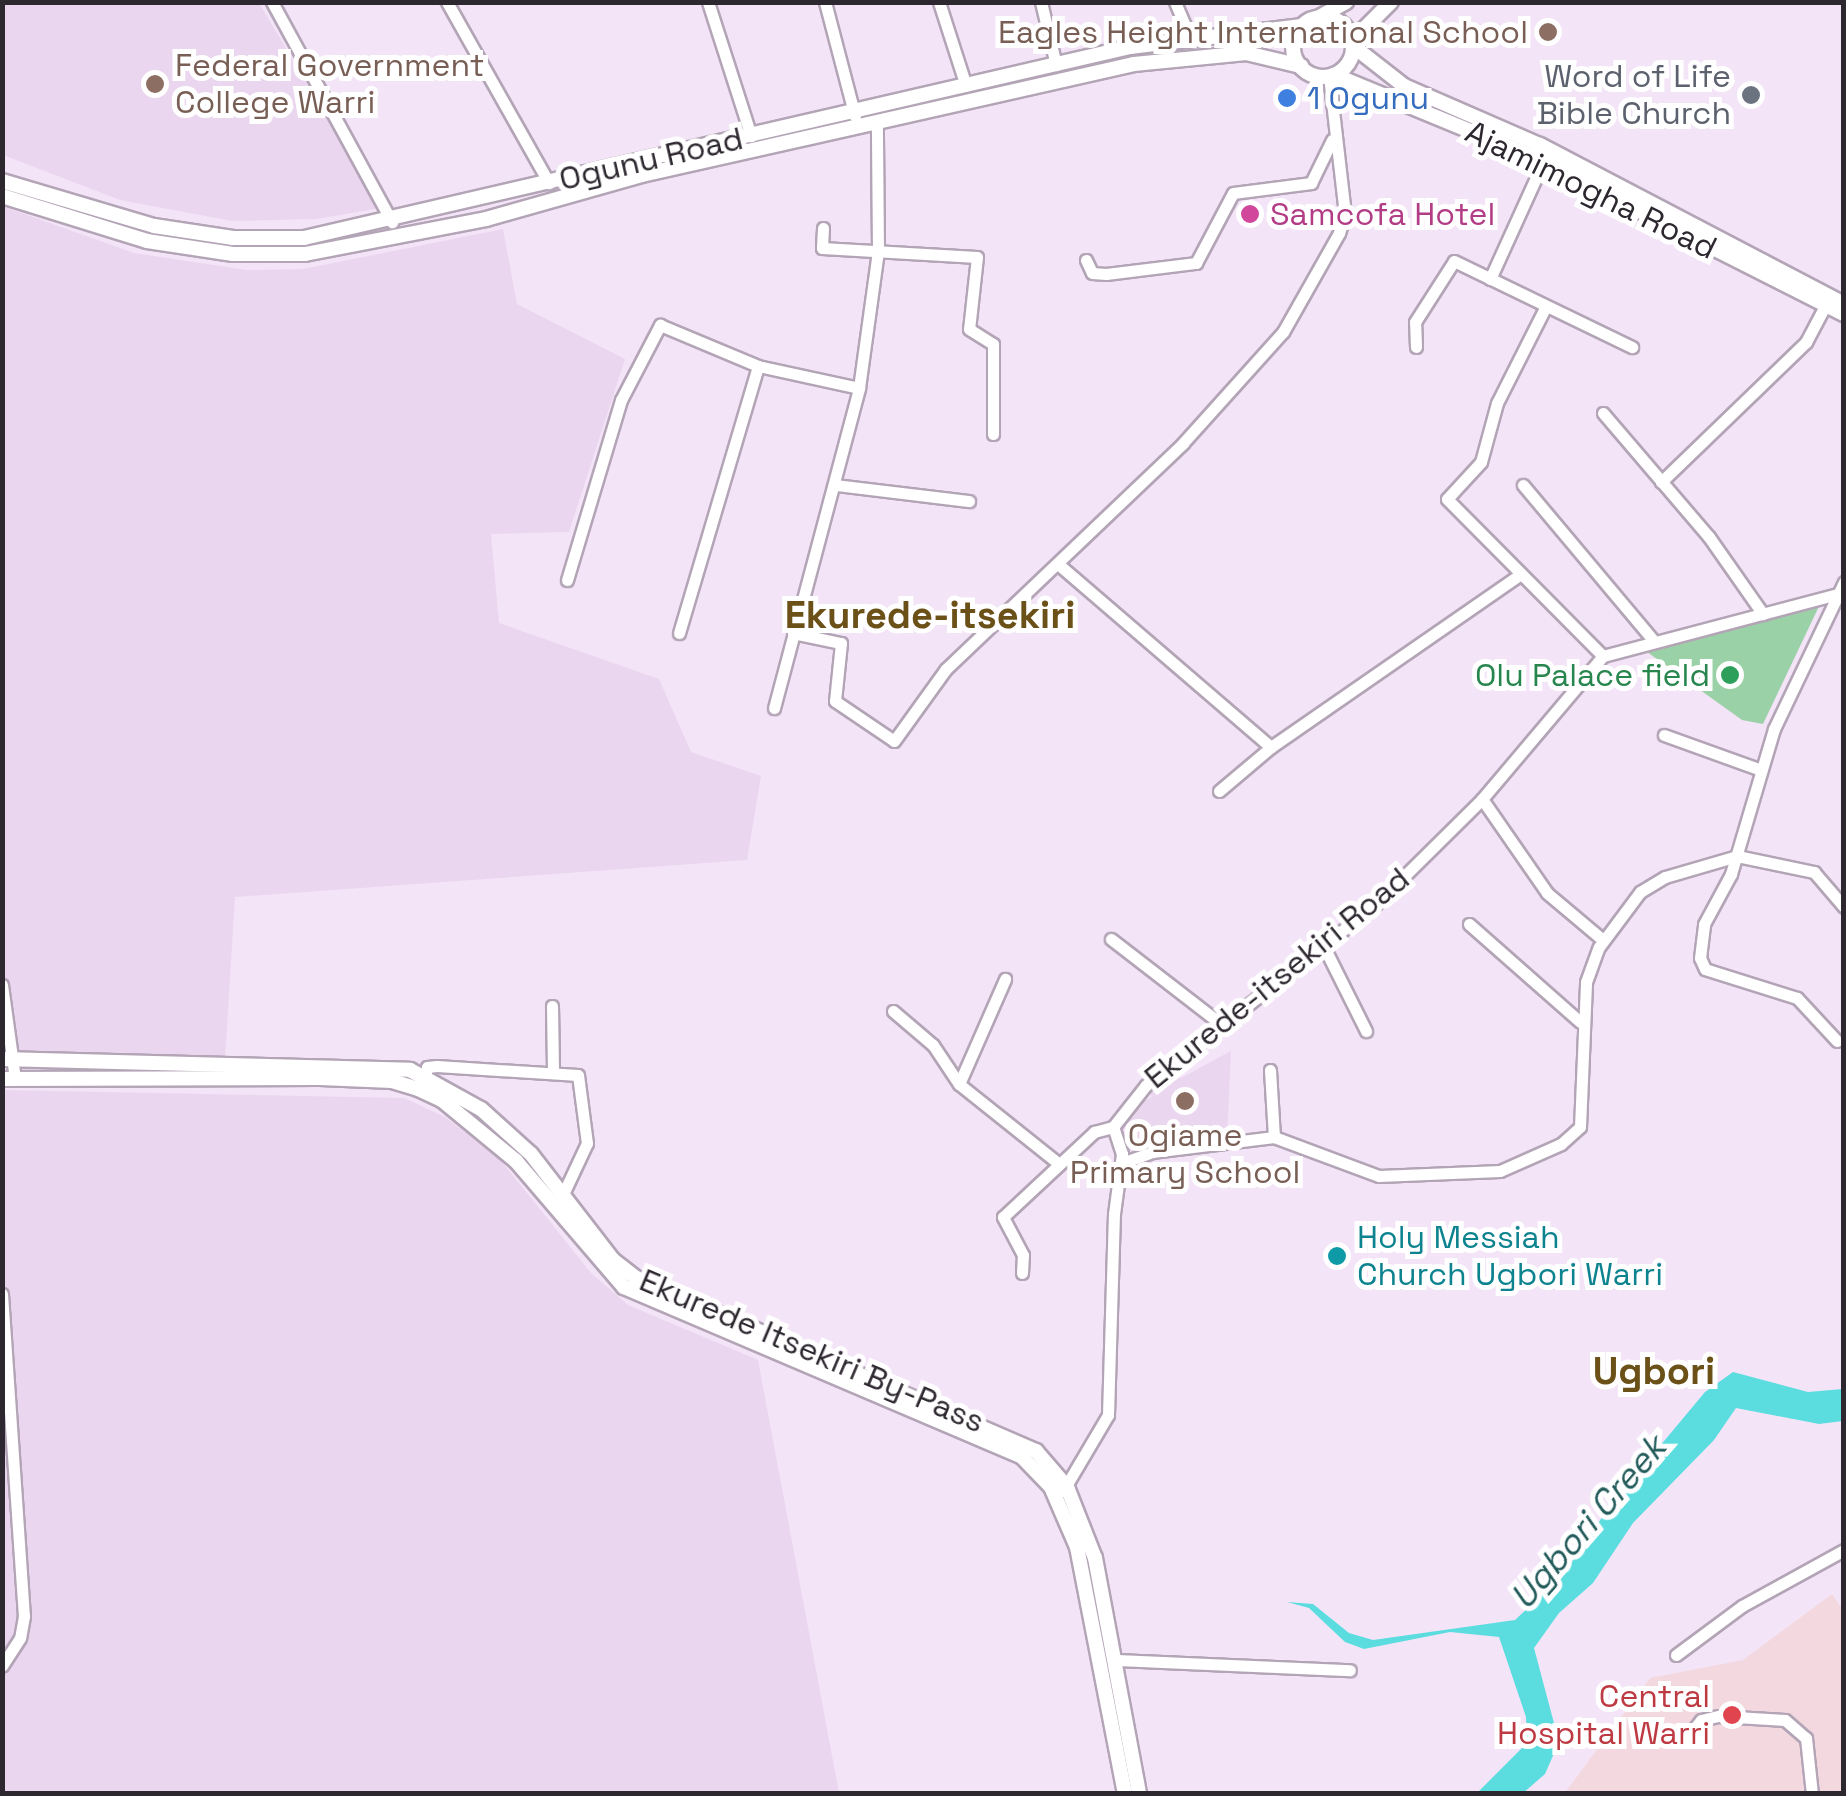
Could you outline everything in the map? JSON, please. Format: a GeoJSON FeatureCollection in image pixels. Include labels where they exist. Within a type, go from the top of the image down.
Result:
{"type":"FeatureCollection","features":[{"type":"Feature","properties":{"kind":"main road"},"geometry":{"type":"LineString","coordinates":[[1346,2],[1302,26],[1294,42],[1301,66],[1331,76],[1348,64],[1353,43],[1391,2]]}},
{"type":"Feature","properties":{"kind":"main road"},"geometry":{"type":"LineString","coordinates":[[1318,18],[1340,22],[1353,43]]}},
{"type":"Feature","properties":{"kind":"main road","name":"Ogunu Road"},"geometry":{"type":"LineString","coordinates":[[2,181],[105,214],[233,238],[304,238],[392,222],[1190,37],[1302,26]]}},
{"type":"Feature","properties":{"kind":"main road","name":"Ajamimogha Road"},"geometry":{"type":"LineString","coordinates":[[1353,43],[1404,86],[1540,145],[1844,304]]}},
{"type":"Feature","properties":{"kind":"main road","name":"Ogunu Road"},"geometry":{"type":"LineString","coordinates":[[2,196],[147,241],[233,254],[305,254],[432,231],[702,161],[877,126],[1134,64],[1246,53],[1301,66]]}},
{"type":"Feature","properties":{"kind":"main road","name":"Ajamimogha Road"},"geometry":{"type":"LineString","coordinates":[[1331,76],[1544,162],[1844,314]]}},
{"type":"Feature","properties":{"kind":"main road"},"geometry":{"type":"LineString","coordinates":[[920,98],[926,114]]}},
{"type":"Feature","properties":{"kind":"main road","name":"Ekurede Itsekiri By-Pass"},"geometry":{"type":"LineString","coordinates":[[8,1058],[375,1066],[425,1076],[481,1110],[564,1192],[613,1260],[636,1278],[996,1430],[1036,1451],[1095,1558],[1139,1794]]}},
{"type":"Feature","properties":{"kind":"main road","name":"Ekurede Itsekiri By-Pass"},"geometry":{"type":"LineString","coordinates":[[9,1079],[320,1078],[418,1089],[442,1100],[516,1160],[624,1287],[1022,1457],[1061,1492],[1088,1594],[1125,1794]]}},
{"type":"Feature","properties":{"kind":"street"},"geometry":{"type":"LineString","coordinates":[[272,2],[392,222]]}},
{"type":"Feature","properties":{"kind":"street"},"geometry":{"type":"LineString","coordinates":[[446,2],[549,183]]}},
{"type":"Feature","properties":{"kind":"street"},"geometry":{"type":"LineString","coordinates":[[708,2],[751,136]]}},
{"type":"Feature","properties":{"kind":"street"},"geometry":{"type":"LineString","coordinates":[[824,2],[854,116]]}},
{"type":"Feature","properties":{"kind":"street"},"geometry":{"type":"LineString","coordinates":[[938,2],[966,86]]}},
{"type":"Feature","properties":{"kind":"street"},"geometry":{"type":"LineString","coordinates":[[1041,2],[1056,66]]}},
{"type":"Feature","properties":{"kind":"street"},"geometry":{"type":"LineString","coordinates":[[1175,2],[1190,37]]}},
{"type":"Feature","properties":{"kind":"street"},"geometry":{"type":"LineString","coordinates":[[793,634],[841,643],[835,701],[894,740],[946,669],[1182,443],[1293,317],[1345,214],[1332,140],[1335,90],[1331,76]]}},
{"type":"Feature","properties":{"kind":"street"},"geometry":{"type":"LineString","coordinates":[[774,708],[859,388],[878,251],[877,126]]}},
{"type":"Feature","properties":{"kind":"street"},"geometry":{"type":"LineString","coordinates":[[1086,260],[1092,273],[1106,274],[1196,263],[1232,193],[1311,183],[1332,140]]}},
{"type":"Feature","properties":{"kind":"street"},"geometry":{"type":"LineString","coordinates":[[1490,279],[1544,162]]}},
{"type":"Feature","properties":{"kind":"street"},"geometry":{"type":"LineString","coordinates":[[822,228],[822,248],[977,256],[969,329],[994,344],[993,434]]}},
{"type":"Feature","properties":{"kind":"street"},"geometry":{"type":"LineString","coordinates":[[1416,347],[1416,322],[1450,262],[1632,348]]}},
{"type":"Feature","properties":{"kind":"street"},"geometry":{"type":"LineString","coordinates":[[1660,482],[1806,342],[1826,306]]}},
{"type":"Feature","properties":{"kind":"street"},"geometry":{"type":"LineString","coordinates":[[1545,308],[1497,403],[1481,462],[1447,495],[1602,656],[1762,614],[1840,588]]}},
{"type":"Feature","properties":{"kind":"street"},"geometry":{"type":"LineString","coordinates":[[567,580],[621,400],[655,328],[669,326],[758,366],[859,388]]}},
{"type":"Feature","properties":{"kind":"street"},"geometry":{"type":"LineString","coordinates":[[679,634],[758,366]]}},
{"type":"Feature","properties":{"kind":"street"},"geometry":{"type":"LineString","coordinates":[[1603,413],[1762,614]]}},
{"type":"Feature","properties":{"kind":"street"},"geometry":{"type":"LineString","coordinates":[[1523,485],[1653,640]]}},
{"type":"Feature","properties":{"kind":"street"},"geometry":{"type":"LineString","coordinates":[[836,486],[969,501]]}},
{"type":"Feature","properties":{"kind":"street"},"geometry":{"type":"LineString","coordinates":[[1058,564],[1271,746]]}},
{"type":"Feature","properties":{"kind":"street"},"geometry":{"type":"LineString","coordinates":[[1219,790],[1271,746],[1521,574]]}},
{"type":"Feature","properties":{"kind":"street"},"geometry":{"type":"LineString","coordinates":[[1838,1041],[1797,998],[1701,964],[1704,924],[1737,856],[1762,770],[1840,588]]}},
{"type":"Feature","properties":{"kind":"street","name":"Ekurede-itsekiri Road"},"geometry":{"type":"LineString","coordinates":[[1113,1127],[1146,1084],[1324,947],[1482,800],[1602,656]]}},
{"type":"Feature","properties":{"kind":"street"},"geometry":{"type":"LineString","coordinates":[[1664,734],[1762,770]]}},
{"type":"Feature","properties":{"kind":"street"},"geometry":{"type":"LineString","coordinates":[[1482,800],[1548,893],[1604,940]]}},
{"type":"Feature","properties":{"kind":"street"},"geometry":{"type":"LineString","coordinates":[[1122,1163],[1152,1152],[1274,1136],[1380,1176],[1500,1171],[1561,1144],[1580,1127],[1580,1022],[1586,982],[1604,940],[1653,884],[1737,856],[1814,872],[1844,907]]}},
{"type":"Feature","properties":{"kind":"street"},"geometry":{"type":"LineString","coordinates":[[1469,924],[1580,1022]]}},
{"type":"Feature","properties":{"kind":"street"},"geometry":{"type":"LineString","coordinates":[[1110,939],[1221,1024]]}},
{"type":"Feature","properties":{"kind":"street"},"geometry":{"type":"LineString","coordinates":[[1324,947],[1366,1031]]}},
{"type":"Feature","properties":{"kind":"street"},"geometry":{"type":"LineString","coordinates":[[959,1084],[986,1036],[1005,979]]}},
{"type":"Feature","properties":{"kind":"street"},"geometry":{"type":"LineString","coordinates":[[2,985],[9,1079]]}},
{"type":"Feature","properties":{"kind":"street"},"geometry":{"type":"LineString","coordinates":[[552,1006],[553,1070]]}},
{"type":"Feature","properties":{"kind":"street"},"geometry":{"type":"LineString","coordinates":[[894,1011],[933,1045],[959,1084],[1058,1163]]}},
{"type":"Feature","properties":{"kind":"street"},"geometry":{"type":"LineString","coordinates":[[425,1076],[427,1067],[436,1066],[553,1070],[578,1075],[587,1143],[564,1192]]}},
{"type":"Feature","properties":{"kind":"street"},"geometry":{"type":"LineString","coordinates":[[1270,1070],[1274,1136]]}},
{"type":"Feature","properties":{"kind":"street"},"geometry":{"type":"LineString","coordinates":[[1022,1272],[1023,1255],[1003,1217],[1094,1132],[1113,1127],[1122,1163],[1108,1414],[1061,1492]]}},
{"type":"Feature","properties":{"kind":"street"},"geometry":{"type":"LineString","coordinates":[[2,1294],[24,1616],[20,1638],[2,1666]]}},
{"type":"Feature","properties":{"kind":"street"},"geometry":{"type":"LineString","coordinates":[[1676,1654],[1742,1606],[1844,1550]]}},
{"type":"Feature","properties":{"kind":"street"},"geometry":{"type":"LineString","coordinates":[[1116,1660],[1350,1670]]}},
{"type":"Feature","properties":{"kind":"street"},"geometry":{"type":"LineString","coordinates":[[1689,1735],[1701,1720],[1719,1716],[1784,1720],[1806,1738],[1812,1794]]}},
{"type":"Feature","properties":{"kind":"shaded area","name":"Federal Government College Warri"},"geometry":{"type":"Polygon","coordinates":[[[2,3],[259,3],[381,208],[316,219],[232,221],[120,200],[3,155],[2,3]]]}},
{"type":"Feature","properties":{"kind":"shaded area"},"geometry":{"type":"Polygon","coordinates":[[[2,206],[134,253],[247,270],[303,269],[503,229],[517,304],[625,359],[569,532],[491,534],[499,623],[659,679],[691,752],[761,776],[747,860],[235,897],[225,1060],[3,1056],[2,206]]]}},
{"type":"Feature","properties":{"kind":"shaded area","name":"Ogiame Primary School"},"geometry":{"type":"Polygon","coordinates":[[[1231,1051],[1227,1140],[1135,1155],[1127,1149],[1120,1113],[1152,1097],[1147,1085],[1165,1070],[1181,1078],[1231,1051]]]}},
{"type":"Feature","properties":{"kind":"shaded area"},"geometry":{"type":"Polygon","coordinates":[[[2,1090],[404,1098],[445,1117],[499,1158],[591,1273],[628,1305],[758,1360],[839,1793],[3,1793],[2,1090]]]}},
{"type":"Feature","properties":{"kind":"shaded area","name":"Central Hospital Warri"},"geometry":{"type":"Polygon","coordinates":[[[1832,1594],[1843,1610],[1843,1793],[1564,1794],[1650,1678],[1743,1660],[1832,1594]]]}},
{"type":"Feature","properties":{"kind":"green space","name":"Olu Palace field"},"geometry":{"type":"Polygon","coordinates":[[[1822,600],[1763,724],[1742,720],[1643,649],[1822,600]]]}},
{"type":"Feature","properties":{"kind":"water"},"geometry":{"type":"Polygon","coordinates":[[[1733,1372],[1808,1392],[1843,1389],[1843,1421],[1819,1424],[1736,1408],[1714,1440],[1633,1523],[1593,1583],[1559,1613],[1534,1648],[1559,1742],[1545,1774],[1523,1793],[1477,1793],[1527,1743],[1526,1717],[1499,1637],[1450,1632],[1364,1649],[1345,1642],[1309,1608],[1287,1602],[1313,1604],[1349,1633],[1373,1640],[1515,1620],[1563,1575],[1609,1507],[1705,1392],[1733,1372]]]}},
{"type":"Feature","properties":{"kind":"place","name":"Eagles Height International School"},"geometry":{"type":"Point","coordinates":[1548,32]}},
{"type":"Feature","properties":{"kind":"place","name":"Federal Government College Warri"},"geometry":{"type":"Point","coordinates":[155,84]}},
{"type":"Feature","properties":{"kind":"place","name":"Word of Life Bible Church"},"geometry":{"type":"Point","coordinates":[1751,95]}},
{"type":"Feature","properties":{"kind":"place","name":"1 Ogunu"},"geometry":{"type":"Point","coordinates":[1287,98]}},
{"type":"Feature","properties":{"kind":"place","name":"Samcofa Hotel"},"geometry":{"type":"Point","coordinates":[1250,214]}},
{"type":"Feature","properties":{"kind":"place","name":"Olu Palace field"},"geometry":{"type":"Point","coordinates":[1730,675]}},
{"type":"Feature","properties":{"kind":"place","name":"Ogiame Primary School"},"geometry":{"type":"Point","coordinates":[1185,1101]}},
{"type":"Feature","properties":{"kind":"place","name":"Holy Messiah Church Ugbori Warri"},"geometry":{"type":"Point","coordinates":[1337,1256]}},
{"type":"Feature","properties":{"kind":"place","name":"Central Hospital Warri"},"geometry":{"type":"Point","coordinates":[1732,1715]}},
{"type":"Feature","properties":{"kind":"district","name":"Ekurede-itsekiri"},"geometry":{"type":"Point","coordinates":[930,616]}},
{"type":"Feature","properties":{"kind":"district","name":"Ugbori"},"geometry":{"type":"Point","coordinates":[1654,1372]}},
{"type":"Feature","properties":{"kind":"water label","name":"Ugbori Creek"},"geometry":{"type":"Point","coordinates":[1588,1522]}}]}
